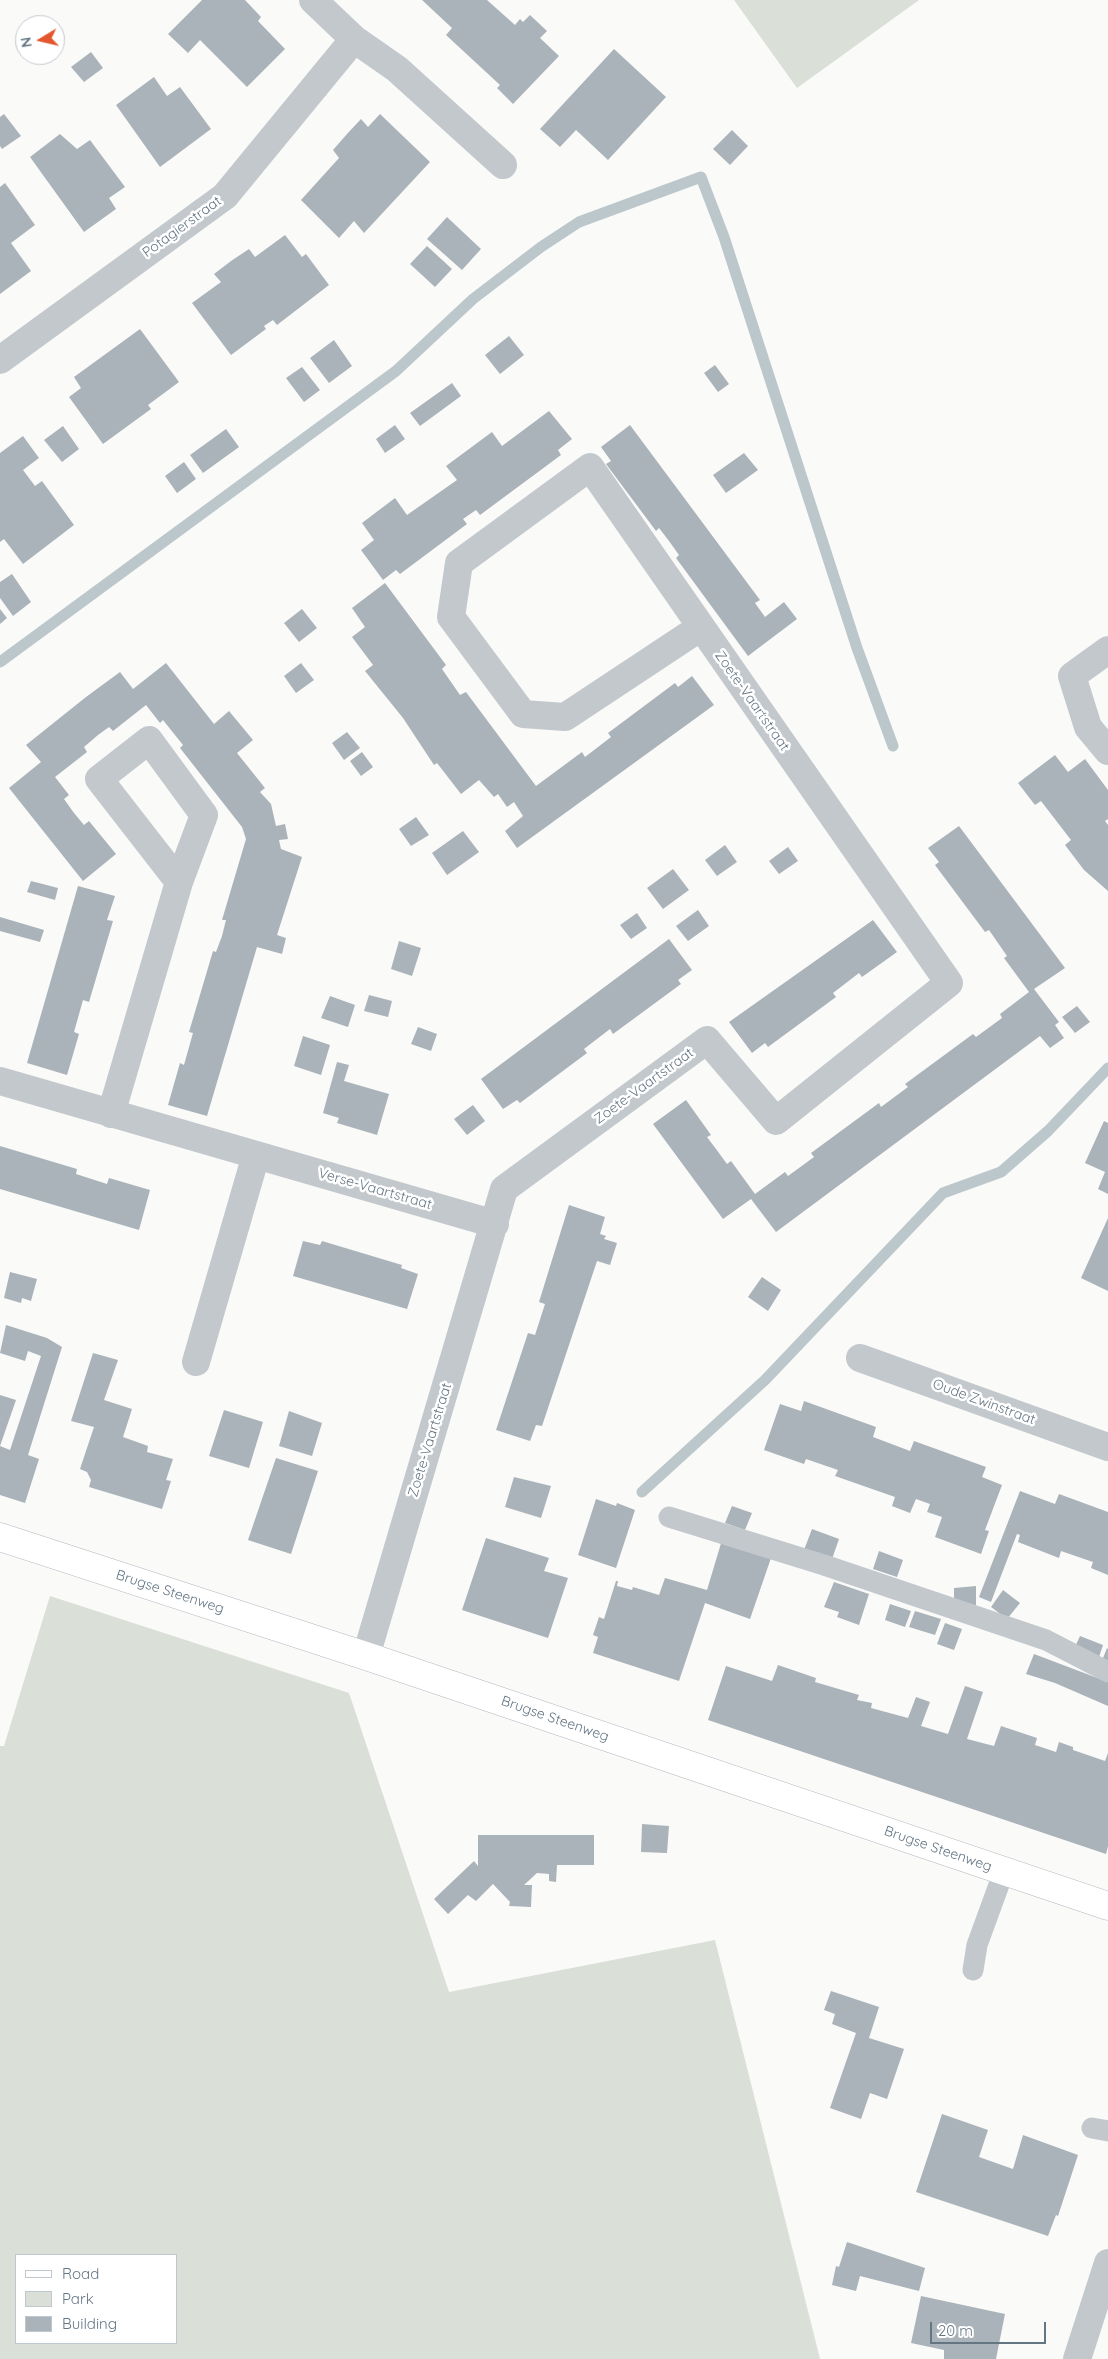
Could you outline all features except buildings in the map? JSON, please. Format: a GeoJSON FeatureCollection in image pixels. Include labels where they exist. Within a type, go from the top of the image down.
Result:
{"type":"FeatureCollection","features":[{"type":"Feature","properties":{"kind":"main road","name":"Brugse Steenweg"},"geometry":{"type":"LineString","coordinates":[[0,1537],[366,1656],[1108,1906]]}},
{"type":"Feature","properties":{"kind":"street"},"geometry":{"type":"LineString","coordinates":[[313,0],[354,39],[397,70],[503,165]]}},
{"type":"Feature","properties":{"kind":"street","name":"Potagierstraat"},"geometry":{"type":"LineString","coordinates":[[0,360],[225,196],[354,39]]}},
{"type":"Feature","properties":{"kind":"street","name":"Zoete-Vaartstraat"},"geometry":{"type":"LineString","coordinates":[[366,1656],[504,1189],[707,1040],[776,1121],[949,984],[590,467],[459,563],[451,617],[522,714],[565,717],[701,627]]}},
{"type":"Feature","properties":{"kind":"street"},"geometry":{"type":"LineString","coordinates":[[1108,650],[1072,676],[1088,727],[1108,751]]}},
{"type":"Feature","properties":{"kind":"street"},"geometry":{"type":"LineString","coordinates":[[111,1114],[179,882],[204,815],[149,740],[99,779],[179,882]]}},
{"type":"Feature","properties":{"kind":"street","name":"Verse-Vaartstraat"},"geometry":{"type":"LineString","coordinates":[[0,1080],[111,1114],[495,1224]]}},
{"type":"Feature","properties":{"kind":"street"},"geometry":{"type":"LineString","coordinates":[[196,1362],[256,1155]]}},
{"type":"Feature","properties":{"kind":"street","name":"Oude Zwinstraat"},"geometry":{"type":"LineString","coordinates":[[860,1358],[1108,1447]]}},
{"type":"Feature","properties":{"kind":"street"},"geometry":{"type":"LineString","coordinates":[[1077,2359],[1108,2263]]}},
{"type":"Feature","properties":{"kind":"lane"},"geometry":{"type":"LineString","coordinates":[[669,1517],[824,1565],[1046,1640],[1108,1672]]}},
{"type":"Feature","properties":{"kind":"lane"},"geometry":{"type":"LineString","coordinates":[[973,1970],[977,1945],[1004,1871]]}},
{"type":"Feature","properties":{"kind":"green space"},"geometry":{"type":"Polygon","coordinates":[[[734,0],[919,0],[797,88],[734,0]]]}},
{"type":"Feature","properties":{"kind":"green space"},"geometry":{"type":"Polygon","coordinates":[[[50,1596],[349,1693],[449,1992],[715,1940],[820,2359],[0,2359],[0,1746],[4,1746],[50,1596]]]}},
{"type":"Feature","properties":{"kind":"waterway"},"geometry":{"type":"LineString","coordinates":[[0,662],[396,371],[473,299],[541,247],[579,222],[701,177],[724,237],[857,648],[893,746]]}},
{"type":"Feature","properties":{"kind":"waterway"},"geometry":{"type":"LineString","coordinates":[[642,1492],[765,1380],[943,1193],[1001,1172],[1048,1131],[1108,1068]]}}]}
